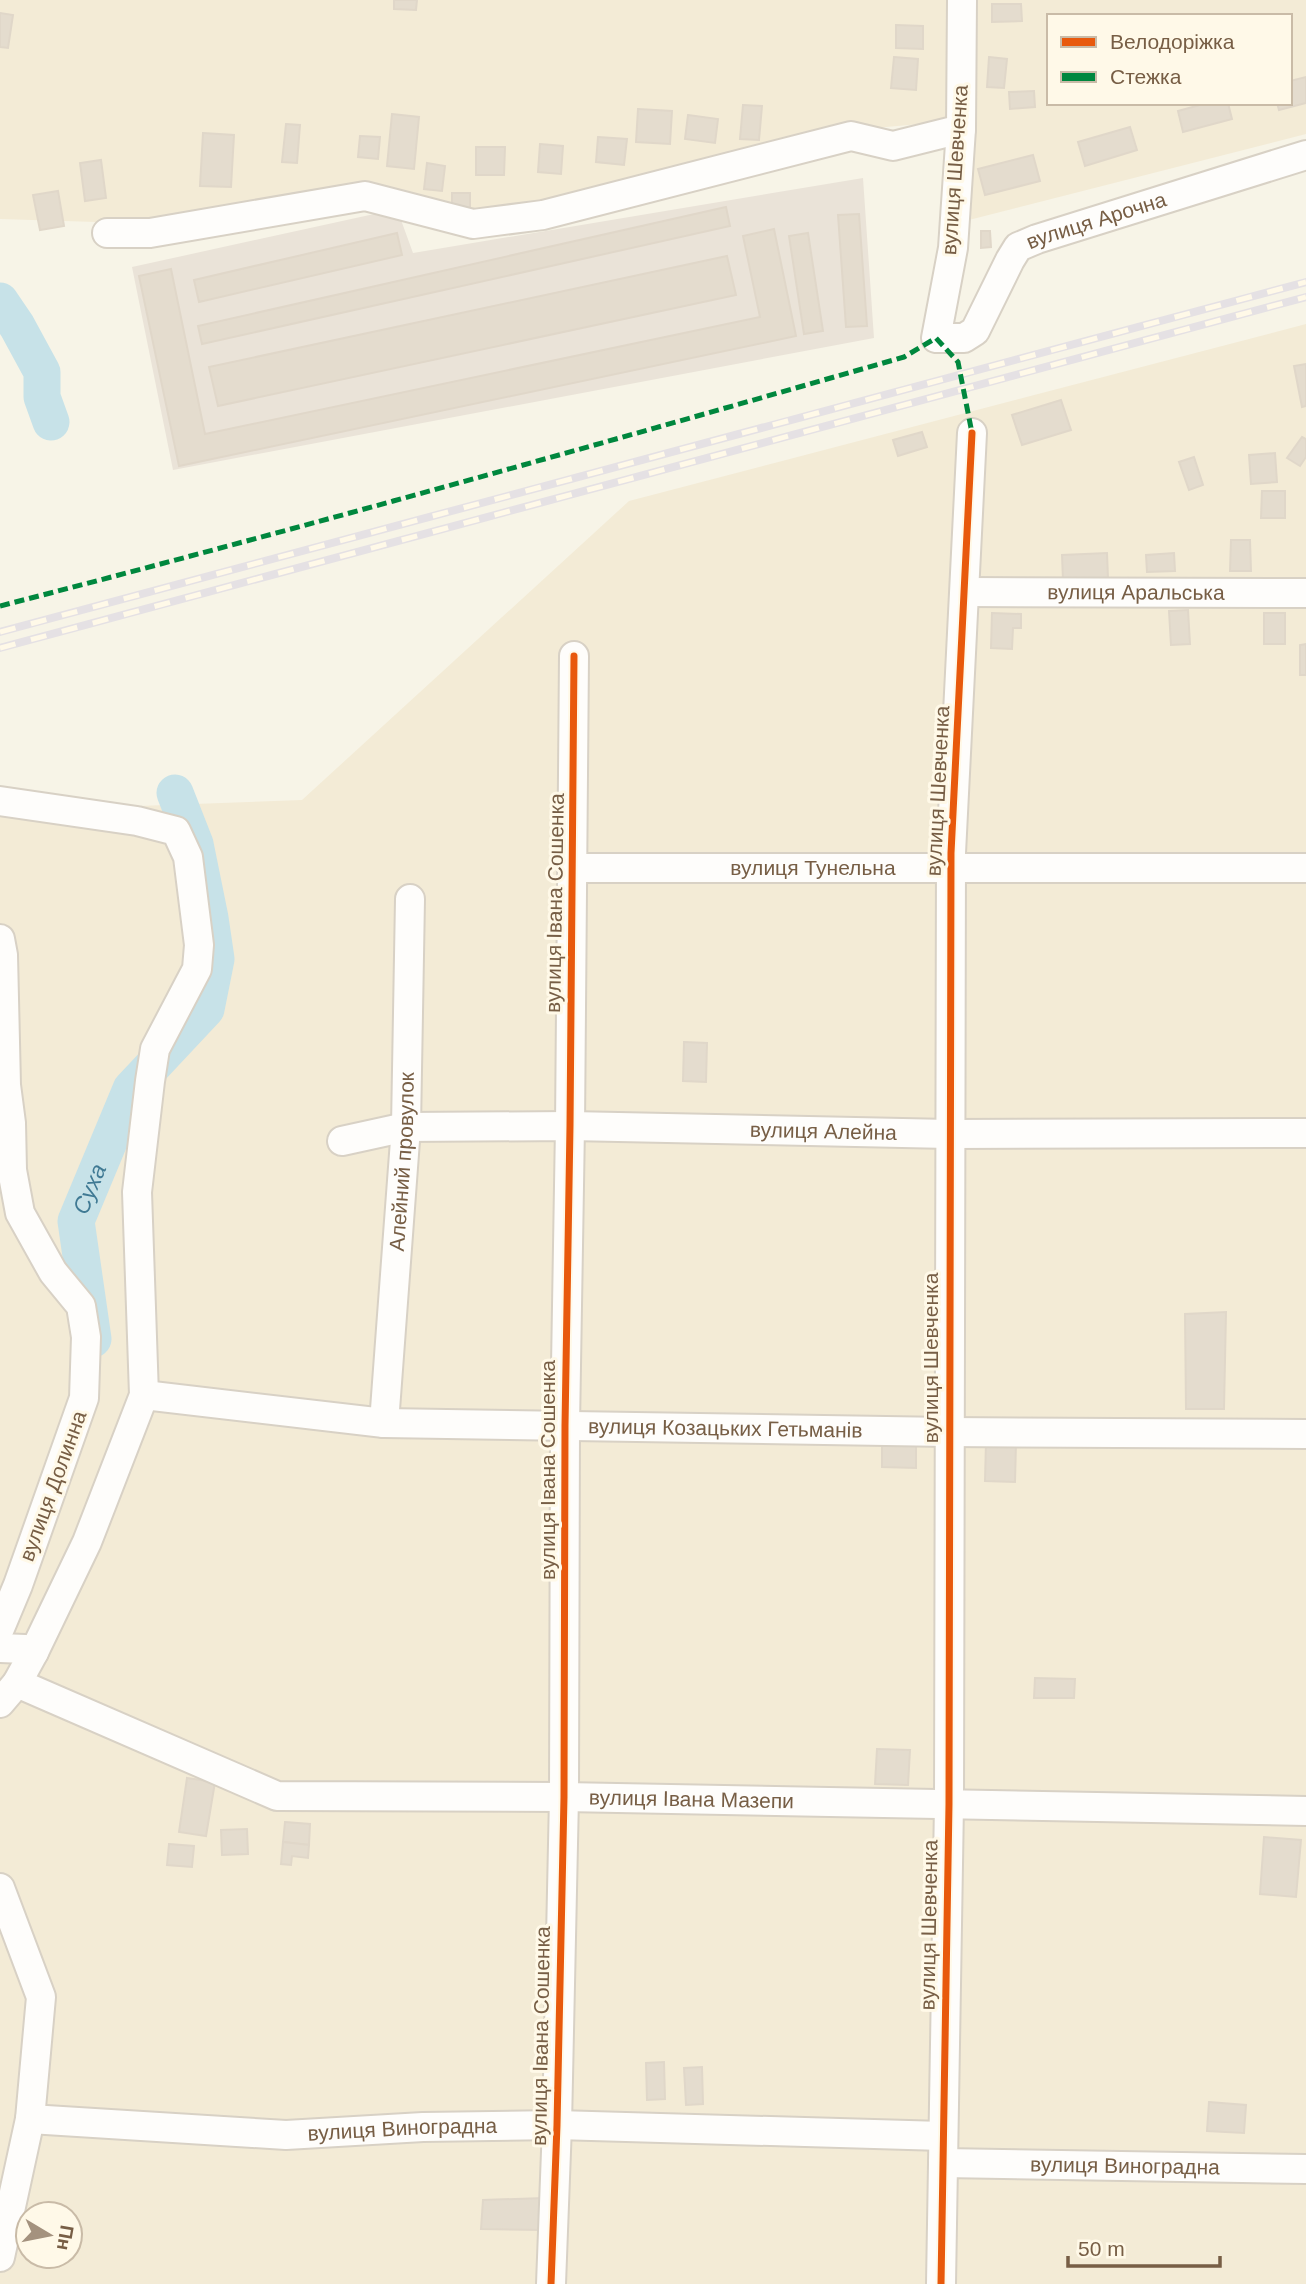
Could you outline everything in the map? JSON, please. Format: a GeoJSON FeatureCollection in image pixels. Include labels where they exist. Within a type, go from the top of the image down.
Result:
{"type":"FeatureCollection","features":[{"type":"Feature","properties":{"kind":"street","name":"вулиця Шевченка"},"geometry":{"type":"LineString","coordinates":[[936,338],[953,248],[961,129],[962,0]]}},
{"type":"Feature","properties":{"kind":"street"},"geometry":{"type":"LineString","coordinates":[[107,233],[150,233],[365,196],[473,224],[543,215],[851,136],[893,146],[961,129]]}},
{"type":"Feature","properties":{"kind":"street","name":"вулиця Арочна"},"geometry":{"type":"LineString","coordinates":[[936,338],[964,338],[974,331],[1018,247],[1306,155]]}},
{"type":"Feature","properties":{"kind":"street","name":"вулиця Шевченка"},"geometry":{"type":"LineString","coordinates":[[941,2284],[948,1804],[951,866],[972,433]]}},
{"type":"Feature","properties":{"kind":"street","name":"вулиця Аральська"},"geometry":{"type":"LineString","coordinates":[[966,592],[1306,593]]}},
{"type":"Feature","properties":{"kind":"street","name":"вулиця Івана Сошенка"},"geometry":{"type":"LineString","coordinates":[[551,2284],[564,1797],[565,1426],[575,656]]}},
{"type":"Feature","properties":{"kind":"street"},"geometry":{"type":"LineString","coordinates":[[0,801],[137,821],[176,831],[188,857],[199,945],[197,969],[155,1049],[136,1192],[144,1395],[87,1542],[20,1650],[8,1693]]}},
{"type":"Feature","properties":{"kind":"street","name":"вулиця Тунельна"},"geometry":{"type":"LineString","coordinates":[[573,867],[1306,868]]}},
{"type":"Feature","properties":{"kind":"street","name":"Алейний провулок"},"geometry":{"type":"LineString","coordinates":[[384,1423],[405,1127],[410,899]]}},
{"type":"Feature","properties":{"kind":"street","name":"вулиця Долинна"},"geometry":{"type":"LineString","coordinates":[[0,939],[3,955],[6,1085],[11,1123],[12,1170],[20,1213],[53,1272],[81,1306],[86,1338],[84,1398],[18,1586],[0,1628]]}},
{"type":"Feature","properties":{"kind":"street","name":"вулиця Алейна"},"geometry":{"type":"LineString","coordinates":[[342,1141],[405,1127],[570,1126],[949,1134],[1306,1133]]}},
{"type":"Feature","properties":{"kind":"street","name":"вулиця Козацьких Гетьманів"},"geometry":{"type":"LineString","coordinates":[[144,1395],[384,1423],[948,1432],[1306,1434]]}},
{"type":"Feature","properties":{"kind":"street","name":"вулиця Івана Мазепи"},"geometry":{"type":"LineString","coordinates":[[8,1693],[277,1796],[564,1797],[1306,1811]]}},
{"type":"Feature","properties":{"kind":"street"},"geometry":{"type":"LineString","coordinates":[[0,1888],[41,1997],[30,2119],[0,2257]]}},
{"type":"Feature","properties":{"kind":"street","name":"вулиця Виноградна"},"geometry":{"type":"LineString","coordinates":[[30,2119],[286,2135],[423,2127],[557,2125],[943,2150],[1306,2169]]}},
{"type":"Feature","properties":{"kind":"shaded area"},"geometry":{"type":"Polygon","coordinates":[[[0,0],[957,0],[954,121],[818,133],[542,204],[474,217],[363,184],[160,224],[0,219],[0,0]]]}},
{"type":"Feature","properties":{"kind":"shaded area"},"geometry":{"type":"Polygon","coordinates":[[[969,0],[1306,0],[1306,134],[965,221],[969,0]]]}},
{"type":"Feature","properties":{"kind":"shaded area"},"geometry":{"type":"Polygon","coordinates":[[[863,178],[874,338],[173,470],[132,267],[397,209],[413,253],[863,178]]]}},
{"type":"Feature","properties":{"kind":"shaded area"},"geometry":{"type":"Polygon","coordinates":[[[1306,324],[1306,2284],[0,2284],[0,811],[302,800],[629,501],[1306,324]]]}},
{"type":"Feature","properties":{"kind":"building"},"geometry":{"type":"Polygon","coordinates":[[[394,0],[417,0],[416,10],[394,9],[394,0]]]}},
{"type":"Feature","properties":{"kind":"building"},"geometry":{"type":"Polygon","coordinates":[[[992,4],[1021,4],[1022,21],[992,22],[992,4]]]}},
{"type":"Feature","properties":{"kind":"building"},"geometry":{"type":"Polygon","coordinates":[[[0,13],[13,15],[8,48],[0,47],[0,13]]]}},
{"type":"Feature","properties":{"kind":"building"},"geometry":{"type":"Polygon","coordinates":[[[896,25],[923,26],[923,49],[896,48],[896,25]]]}},
{"type":"Feature","properties":{"kind":"building"},"geometry":{"type":"Polygon","coordinates":[[[894,57],[918,59],[916,90],[891,88],[894,57]]]}},
{"type":"Feature","properties":{"kind":"building"},"geometry":{"type":"Polygon","coordinates":[[[989,57],[1007,59],[1004,88],[987,87],[989,57]]]}},
{"type":"Feature","properties":{"kind":"building"},"geometry":{"type":"Polygon","coordinates":[[[1306,77],[1306,103],[1279,110],[1278,105],[1292,105],[1292,80],[1306,77]]]}},
{"type":"Feature","properties":{"kind":"building"},"geometry":{"type":"Polygon","coordinates":[[[1034,91],[1035,107],[1010,109],[1009,92],[1034,91]]]}},
{"type":"Feature","properties":{"kind":"building"},"geometry":{"type":"Polygon","coordinates":[[[743,105],[762,106],[759,140],[740,139],[743,105]]]}},
{"type":"Feature","properties":{"kind":"building"},"geometry":{"type":"Polygon","coordinates":[[[1200,105],[1228,105],[1232,119],[1183,132],[1178,111],[1200,105]]]}},
{"type":"Feature","properties":{"kind":"building"},"geometry":{"type":"Polygon","coordinates":[[[638,109],[672,111],[670,144],[636,142],[638,109]]]}},
{"type":"Feature","properties":{"kind":"building"},"geometry":{"type":"Polygon","coordinates":[[[392,114],[419,117],[414,169],[387,166],[392,114]]]}},
{"type":"Feature","properties":{"kind":"building"},"geometry":{"type":"Polygon","coordinates":[[[688,115],[718,119],[715,143],[685,139],[688,115]]]}},
{"type":"Feature","properties":{"kind":"building"},"geometry":{"type":"Polygon","coordinates":[[[286,124],[300,125],[297,163],[282,162],[286,124]]]}},
{"type":"Feature","properties":{"kind":"building"},"geometry":{"type":"Polygon","coordinates":[[[1130,127],[1137,150],[1085,166],[1078,142],[1130,127]]]}},
{"type":"Feature","properties":{"kind":"building"},"geometry":{"type":"Polygon","coordinates":[[[203,133],[234,135],[231,187],[200,186],[203,133]]]}},
{"type":"Feature","properties":{"kind":"building"},"geometry":{"type":"Polygon","coordinates":[[[360,136],[380,137],[378,159],[358,157],[360,136]]]}},
{"type":"Feature","properties":{"kind":"building"},"geometry":{"type":"Polygon","coordinates":[[[598,137],[627,139],[624,165],[596,162],[598,137]]]}},
{"type":"Feature","properties":{"kind":"building"},"geometry":{"type":"Polygon","coordinates":[[[540,144],[563,146],[561,174],[538,172],[540,144]]]}},
{"type":"Feature","properties":{"kind":"building"},"geometry":{"type":"Polygon","coordinates":[[[476,147],[505,147],[504,175],[476,175],[476,147]]]}},
{"type":"Feature","properties":{"kind":"building"},"geometry":{"type":"Polygon","coordinates":[[[1033,155],[1040,181],[985,195],[978,169],[1033,155]]]}},
{"type":"Feature","properties":{"kind":"building"},"geometry":{"type":"Polygon","coordinates":[[[101,160],[106,198],[85,201],[80,163],[101,160]]]}},
{"type":"Feature","properties":{"kind":"building"},"geometry":{"type":"Polygon","coordinates":[[[427,163],[445,166],[442,191],[424,189],[427,163]]]}},
{"type":"Feature","properties":{"kind":"building"},"geometry":{"type":"Polygon","coordinates":[[[58,191],[64,226],[40,230],[33,195],[58,191]]]}},
{"type":"Feature","properties":{"kind":"building"},"geometry":{"type":"Polygon","coordinates":[[[452,193],[470,193],[470,212],[452,213],[452,193]]]}},
{"type":"Feature","properties":{"kind":"building"},"geometry":{"type":"Polygon","coordinates":[[[726,207],[730,226],[202,344],[198,326],[726,207]]]}},
{"type":"Feature","properties":{"kind":"building"},"geometry":{"type":"Polygon","coordinates":[[[859,214],[867,326],[846,327],[838,215],[859,214]]]}},
{"type":"Feature","properties":{"kind":"building"},"geometry":{"type":"Polygon","coordinates":[[[774,229],[796,336],[179,466],[139,276],[171,269],[205,434],[760,317],[743,236],[774,229]]]}},
{"type":"Feature","properties":{"kind":"building"},"geometry":{"type":"Polygon","coordinates":[[[981,231],[990,231],[991,247],[981,248],[981,231]]]}},
{"type":"Feature","properties":{"kind":"building"},"geometry":{"type":"Polygon","coordinates":[[[397,233],[402,255],[199,302],[194,280],[397,233]]]}},
{"type":"Feature","properties":{"kind":"building"},"geometry":{"type":"Polygon","coordinates":[[[808,233],[823,331],[804,334],[789,236],[808,233]]]}},
{"type":"Feature","properties":{"kind":"building"},"geometry":{"type":"Polygon","coordinates":[[[727,256],[736,295],[218,406],[209,367],[727,256]]]}},
{"type":"Feature","properties":{"kind":"building"},"geometry":{"type":"Polygon","coordinates":[[[1306,364],[1306,406],[1302,407],[1294,366],[1306,364]]]}},
{"type":"Feature","properties":{"kind":"building"},"geometry":{"type":"Polygon","coordinates":[[[1061,400],[1071,430],[1022,445],[1012,415],[1061,400]]]}},
{"type":"Feature","properties":{"kind":"building"},"geometry":{"type":"Polygon","coordinates":[[[922,432],[927,447],[898,456],[893,440],[922,432]]]}},
{"type":"Feature","properties":{"kind":"building"},"geometry":{"type":"Polygon","coordinates":[[[1302,437],[1306,439],[1306,457],[1300,466],[1287,458],[1302,437]]]}},
{"type":"Feature","properties":{"kind":"building"},"geometry":{"type":"Polygon","coordinates":[[[1275,453],[1277,482],[1251,484],[1249,455],[1275,453]]]}},
{"type":"Feature","properties":{"kind":"building"},"geometry":{"type":"Polygon","coordinates":[[[1194,457],[1203,485],[1189,490],[1179,462],[1194,457]]]}},
{"type":"Feature","properties":{"kind":"building"},"geometry":{"type":"Polygon","coordinates":[[[1262,491],[1285,491],[1285,518],[1261,518],[1262,491]]]}},
{"type":"Feature","properties":{"kind":"building"},"geometry":{"type":"Polygon","coordinates":[[[1231,540],[1250,540],[1251,571],[1230,571],[1231,540]]]}},
{"type":"Feature","properties":{"kind":"building"},"geometry":{"type":"Polygon","coordinates":[[[1107,553],[1108,578],[1063,580],[1062,555],[1107,553]]]}},
{"type":"Feature","properties":{"kind":"building"},"geometry":{"type":"Polygon","coordinates":[[[1174,553],[1175,571],[1147,572],[1146,555],[1174,553]]]}},
{"type":"Feature","properties":{"kind":"building"},"geometry":{"type":"Polygon","coordinates":[[[1188,610],[1190,644],[1171,645],[1169,611],[1188,610]]]}},
{"type":"Feature","properties":{"kind":"building"},"geometry":{"type":"Polygon","coordinates":[[[992,613],[1021,614],[1021,628],[1013,628],[1012,649],[991,648],[992,613]]]}},
{"type":"Feature","properties":{"kind":"building"},"geometry":{"type":"Polygon","coordinates":[[[1264,613],[1285,613],[1285,644],[1264,644],[1264,613]]]}},
{"type":"Feature","properties":{"kind":"building"},"geometry":{"type":"Polygon","coordinates":[[[1306,644],[1306,675],[1300,675],[1300,645],[1306,644]]]}},
{"type":"Feature","properties":{"kind":"building"},"geometry":{"type":"Polygon","coordinates":[[[684,1042],[707,1043],[706,1082],[683,1081],[684,1042]]]}},
{"type":"Feature","properties":{"kind":"building"},"geometry":{"type":"Polygon","coordinates":[[[1226,1312],[1224,1409],[1186,1409],[1185,1314],[1226,1312]]]}},
{"type":"Feature","properties":{"kind":"building"},"geometry":{"type":"Polygon","coordinates":[[[986,1442],[1016,1443],[1015,1482],[985,1481],[986,1442]]]}},
{"type":"Feature","properties":{"kind":"building"},"geometry":{"type":"Polygon","coordinates":[[[882,1444],[916,1445],[916,1468],[882,1467],[882,1444]]]}},
{"type":"Feature","properties":{"kind":"building"},"geometry":{"type":"Polygon","coordinates":[[[1035,1678],[1075,1679],[1074,1698],[1034,1698],[1035,1678]]]}},
{"type":"Feature","properties":{"kind":"building"},"geometry":{"type":"Polygon","coordinates":[[[877,1749],[910,1750],[908,1785],[875,1784],[877,1749]]]}},
{"type":"Feature","properties":{"kind":"building"},"geometry":{"type":"Polygon","coordinates":[[[187,1778],[215,1782],[206,1836],[179,1832],[187,1778]]]}},
{"type":"Feature","properties":{"kind":"building"},"geometry":{"type":"Polygon","coordinates":[[[285,1822],[310,1824],[309,1845],[283,1842],[285,1822]]]}},
{"type":"Feature","properties":{"kind":"building"},"geometry":{"type":"Polygon","coordinates":[[[247,1829],[248,1854],[222,1855],[221,1830],[247,1829]]]}},
{"type":"Feature","properties":{"kind":"building"},"geometry":{"type":"Polygon","coordinates":[[[1264,1837],[1301,1840],[1296,1897],[1260,1894],[1264,1837]]]}},
{"type":"Feature","properties":{"kind":"building"},"geometry":{"type":"Polygon","coordinates":[[[283,1842],[309,1845],[308,1858],[292,1856],[291,1865],[281,1864],[283,1842]]]}},
{"type":"Feature","properties":{"kind":"building"},"geometry":{"type":"Polygon","coordinates":[[[169,1844],[194,1846],[192,1867],[167,1865],[169,1844]]]}},
{"type":"Feature","properties":{"kind":"building"},"geometry":{"type":"Polygon","coordinates":[[[664,2062],[665,2099],[647,2100],[646,2063],[664,2062]]]}},
{"type":"Feature","properties":{"kind":"building"},"geometry":{"type":"Polygon","coordinates":[[[702,2067],[703,2104],[686,2105],[684,2068],[702,2067]]]}},
{"type":"Feature","properties":{"kind":"building"},"geometry":{"type":"Polygon","coordinates":[[[1209,2102],[1246,2105],[1244,2133],[1207,2131],[1209,2102]]]}},
{"type":"Feature","properties":{"kind":"building"},"geometry":{"type":"Polygon","coordinates":[[[544,2198],[544,2230],[481,2229],[483,2200],[544,2198]]]}},
{"type":"Feature","properties":{"kind":"waterway","name":"Суха"},"geometry":{"type":"LineString","coordinates":[[0,301],[42,372],[42,397],[51,422]]}},
{"type":"Feature","properties":{"kind":"waterway","name":"Суха"},"geometry":{"type":"LineString","coordinates":[[93,1339],[76,1221],[131,1089],[206,1009],[216,959],[195,844],[175,793]]}},
{"type":"Feature","properties":{"kind":"railway"},"geometry":{"type":"LineString","coordinates":[[0,632],[1306,282]]}},
{"type":"Feature","properties":{"kind":"railway"},"geometry":{"type":"LineString","coordinates":[[0,648],[1306,297]]}},
{"type":"Feature","properties":{"kind":"marked path"},"geometry":{"type":"LineString","coordinates":[[0,606],[453,484],[904,357],[936,338],[958,362],[972,433]]}},
{"type":"Feature","properties":{"kind":"cycle path"},"geometry":{"type":"LineString","coordinates":[[941,2284],[949,1804],[951,853],[972,433]]}},
{"type":"Feature","properties":{"kind":"cycle path"},"geometry":{"type":"LineString","coordinates":[[551,2284],[564,1797],[565,1426],[574,656]]}}]}
